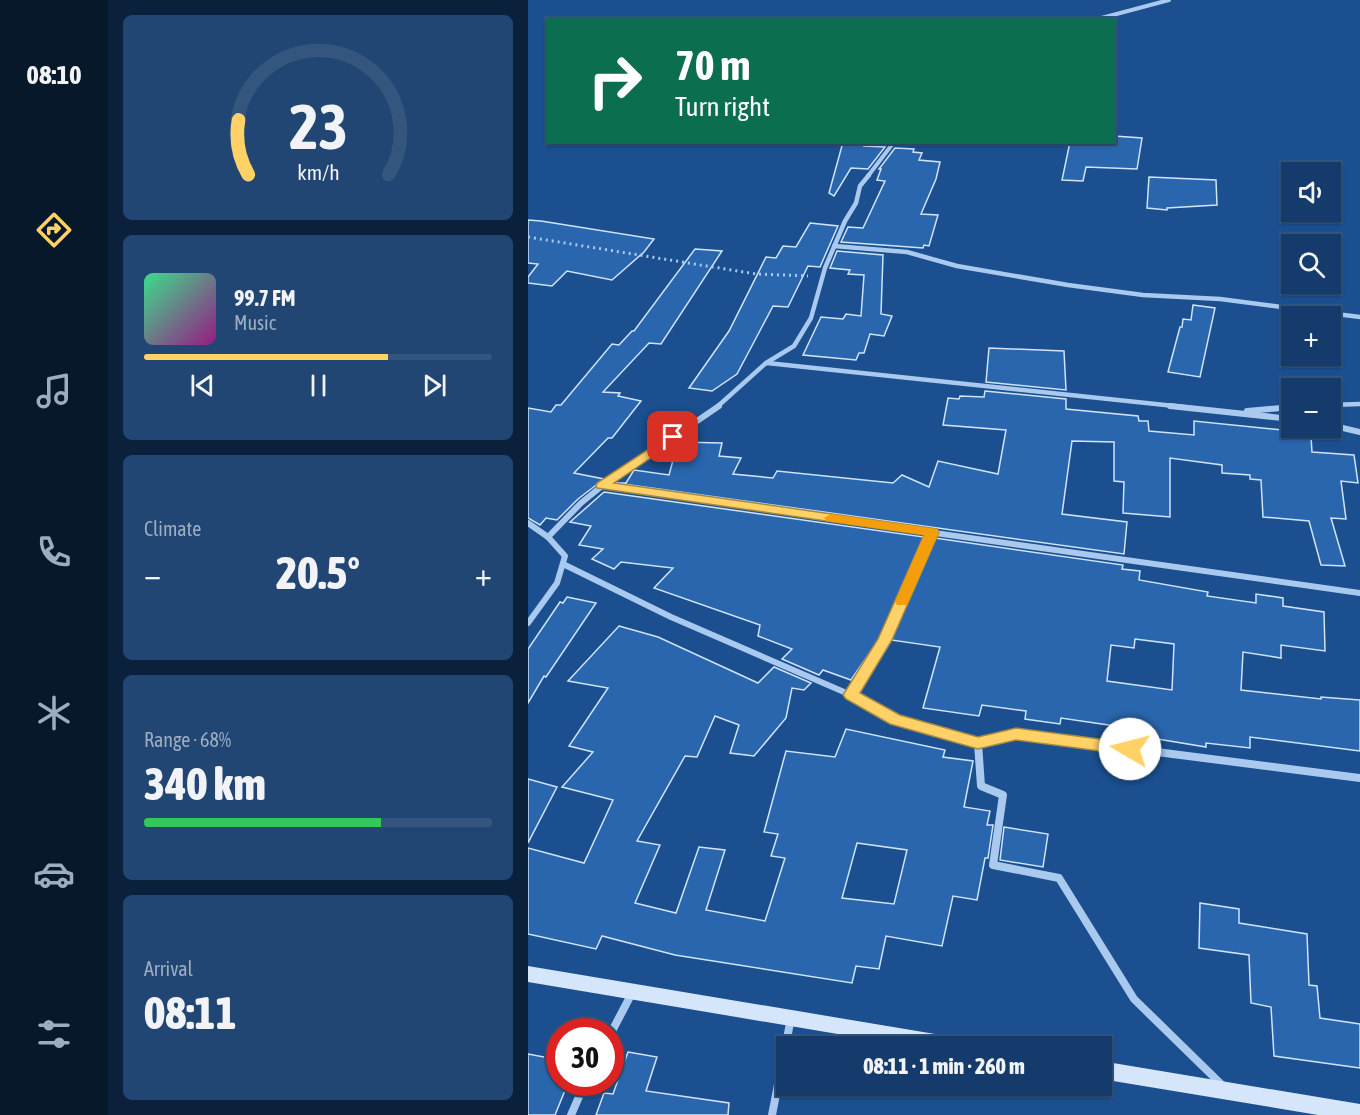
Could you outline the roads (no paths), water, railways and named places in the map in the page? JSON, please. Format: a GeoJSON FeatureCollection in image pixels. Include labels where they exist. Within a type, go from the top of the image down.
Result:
{"type":"FeatureCollection","features":[{"type":"Feature","properties":{"kind":"main road"},"geometry":{"type":"LineString","coordinates":[[528,974],[899,1036]]}},
{"type":"Feature","properties":{"kind":"main road"},"geometry":{"type":"LineString","coordinates":[[1112,1072],[1360,1113]]}},
{"type":"Feature","properties":{"kind":"street"},"geometry":{"type":"LineString","coordinates":[[1102,18],[1169,0]]}},
{"type":"Feature","properties":{"kind":"street"},"geometry":{"type":"LineString","coordinates":[[548,537],[581,503],[602,486],[726,401],[766,363],[794,346],[811,318],[825,268],[845,220],[856,203],[860,186],[892,144]]}},
{"type":"Feature","properties":{"kind":"street"},"geometry":{"type":"LineString","coordinates":[[834,246],[907,252],[1004,276],[1143,295],[1220,299],[1360,317]]}},
{"type":"Feature","properties":{"kind":"street"},"geometry":{"type":"LineString","coordinates":[[766,363],[1281,418]]}},
{"type":"Feature","properties":{"kind":"street"},"geometry":{"type":"LineString","coordinates":[[1341,405],[1360,404]]}},
{"type":"Feature","properties":{"kind":"street"},"geometry":{"type":"LineString","coordinates":[[1237,412],[1281,408]]}},
{"type":"Feature","properties":{"kind":"street"},"geometry":{"type":"LineString","coordinates":[[1341,428],[1360,432]]}},
{"type":"Feature","properties":{"kind":"street"},"geometry":{"type":"LineString","coordinates":[[602,486],[1360,593]]}},
{"type":"Feature","properties":{"kind":"street"},"geometry":{"type":"LineString","coordinates":[[528,523],[548,537],[565,556],[557,583],[528,623]]}},
{"type":"Feature","properties":{"kind":"street"},"geometry":{"type":"LineString","coordinates":[[851,695],[885,640],[932,532]]}},
{"type":"Feature","properties":{"kind":"street"},"geometry":{"type":"LineString","coordinates":[[563,564],[671,617],[851,695],[895,720],[978,743],[1016,734],[1360,778]]}},
{"type":"Feature","properties":{"kind":"street"},"geometry":{"type":"LineString","coordinates":[[978,743],[981,786],[1003,795],[993,865],[1059,878],[1134,999],[1228,1091]]}},
{"type":"Feature","properties":{"kind":"street"},"geometry":{"type":"LineString","coordinates":[[619,1018],[633,992]]}},
{"type":"Feature","properties":{"kind":"street"},"geometry":{"type":"LineString","coordinates":[[772,1115],[791,1018]]}},
{"type":"Feature","properties":{"kind":"street"},"geometry":{"type":"LineString","coordinates":[[571,1115],[579,1096]]}}]}
